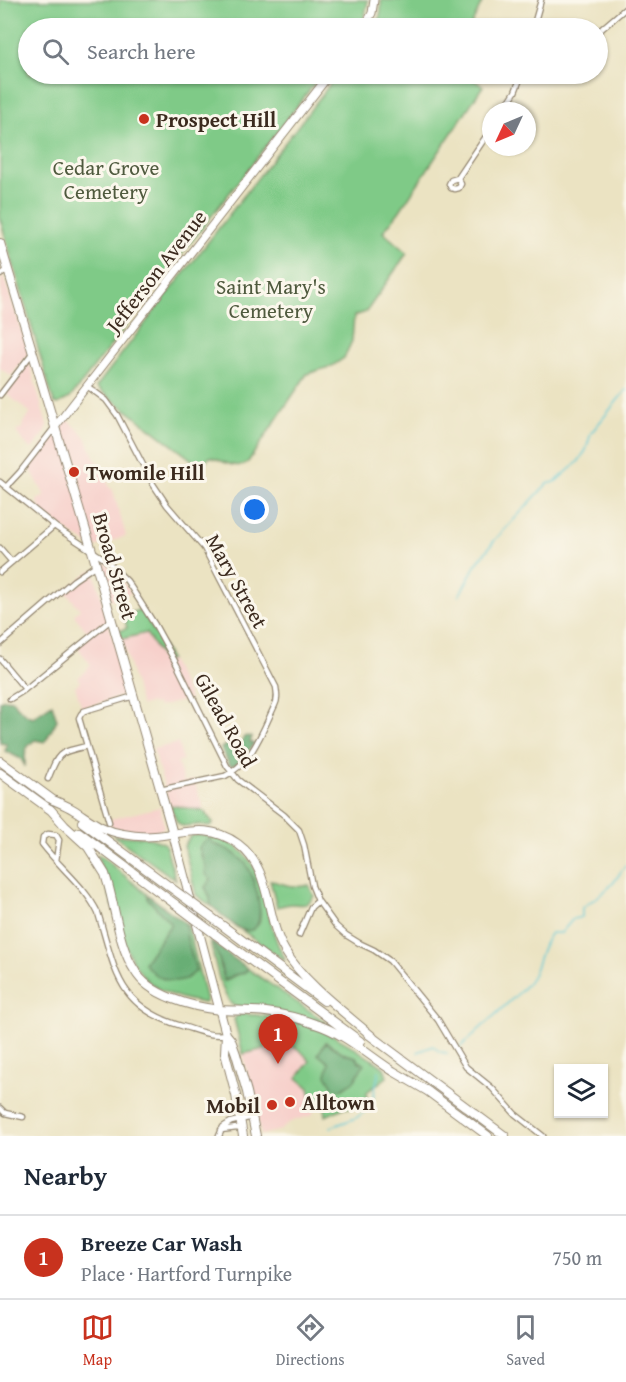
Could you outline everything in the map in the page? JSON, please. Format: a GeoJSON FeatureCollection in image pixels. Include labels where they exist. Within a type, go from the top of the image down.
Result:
{"type":"FeatureCollection","features":[{"type":"Feature","properties":{"kind":"highway"},"geometry":{"type":"LineString","coordinates":[[0,761],[504,1136]]}},
{"type":"Feature","properties":{"kind":"highway"},"geometry":{"type":"LineString","coordinates":[[0,773],[488,1136]]}},
{"type":"Feature","properties":{"kind":"highway"},"geometry":{"type":"LineString","coordinates":[[49,798],[73,809],[96,825],[121,834],[151,836],[198,830],[217,833],[239,845],[249,855],[262,875],[275,929],[285,952],[296,968],[372,1037]]}},
{"type":"Feature","properties":{"kind":"highway"},"geometry":{"type":"LineString","coordinates":[[50,809],[88,847],[105,874],[125,952],[143,982],[160,994],[192,1004],[220,1010],[266,1012],[317,1024],[341,1035],[429,1092]]}},
{"type":"Feature","properties":{"kind":"main road"},"geometry":{"type":"LineString","coordinates":[[369,18],[374,0]]}},
{"type":"Feature","properties":{"kind":"main road","name":"Jefferson Avenue"},"geometry":{"type":"LineString","coordinates":[[55,427],[322,84]]}},
{"type":"Feature","properties":{"kind":"main road","name":"Broad Street"},"geometry":{"type":"LineString","coordinates":[[0,243],[112,619],[173,834],[226,1034]]}},
{"type":"Feature","properties":{"kind":"main road"},"geometry":{"type":"LineString","coordinates":[[226,1034],[235,1050],[256,1136]]}},
{"type":"Feature","properties":{"kind":"main road"},"geometry":{"type":"LineString","coordinates":[[226,1034],[226,1055],[243,1133]]}},
{"type":"Feature","properties":{"kind":"street"},"geometry":{"type":"LineString","coordinates":[[536,18],[541,0]]}},
{"type":"Feature","properties":{"kind":"street"},"geometry":{"type":"LineString","coordinates":[[608,23],[626,8]]}},
{"type":"Feature","properties":{"kind":"street"},"geometry":{"type":"LineString","coordinates":[[509,102],[518,84]]}},
{"type":"Feature","properties":{"kind":"street"},"geometry":{"type":"LineString","coordinates":[[458,178],[482,142]]}},
{"type":"Feature","properties":{"kind":"street"},"geometry":{"type":"LineString","coordinates":[[0,275],[8,270]]}},
{"type":"Feature","properties":{"kind":"street"},"geometry":{"type":"LineString","coordinates":[[0,395],[33,352]]}},
{"type":"Feature","properties":{"kind":"street","name":"Mary Street"},"geometry":{"type":"LineString","coordinates":[[87,386],[105,400],[117,415],[153,484],[167,505],[204,548],[276,687],[278,699],[257,743],[232,772]]}},
{"type":"Feature","properties":{"kind":"street","name":"Jefferson Avenue"},"geometry":{"type":"LineString","coordinates":[[6,487],[55,427]]}},
{"type":"Feature","properties":{"kind":"street","name":"Gilead Road"},"geometry":{"type":"LineString","coordinates":[[0,482],[54,526],[92,550],[116,569],[134,591],[155,625],[227,766],[250,790],[284,815],[299,830],[312,886],[318,901],[336,926],[346,935],[390,961],[438,1020],[466,1067],[492,1089],[515,1114],[543,1136]]}},
{"type":"Feature","properties":{"kind":"street"},"geometry":{"type":"LineString","coordinates":[[0,572],[54,526]]}},
{"type":"Feature","properties":{"kind":"street"},"geometry":{"type":"LineString","coordinates":[[0,548],[12,562]]}},
{"type":"Feature","properties":{"kind":"street"},"geometry":{"type":"LineString","coordinates":[[0,644],[74,580],[96,565]]}},
{"type":"Feature","properties":{"kind":"street"},"geometry":{"type":"LineString","coordinates":[[10,699],[26,689],[112,619]]}},
{"type":"Feature","properties":{"kind":"street"},"geometry":{"type":"LineString","coordinates":[[0,659],[26,689]]}},
{"type":"Feature","properties":{"kind":"street"},"geometry":{"type":"LineString","coordinates":[[109,822],[79,718],[84,711],[134,696]]}},
{"type":"Feature","properties":{"kind":"street"},"geometry":{"type":"LineString","coordinates":[[48,779],[58,756],[87,746]]}},
{"type":"Feature","properties":{"kind":"street"},"geometry":{"type":"LineString","coordinates":[[160,790],[225,776],[232,772]]}},
{"type":"Feature","properties":{"kind":"street"},"geometry":{"type":"LineString","coordinates":[[56,861],[59,840],[51,833],[44,837],[42,844],[56,861],[76,883],[95,907],[116,974],[135,1002],[153,1015],[170,1023],[212,1035],[226,1034]]}},
{"type":"Feature","properties":{"kind":"street"},"geometry":{"type":"LineString","coordinates":[[299,935],[307,914],[318,901]]}},
{"type":"Feature","properties":{"kind":"street"},"geometry":{"type":"LineString","coordinates":[[0,1108],[5,1113],[23,1117]]}},
{"type":"Feature","properties":{"kind":"street"},"geometry":{"type":"LineString","coordinates":[[219,1136],[223,1126],[253,1117]]}},
{"type":"Feature","properties":{"kind":"street"},"geometry":{"type":"LineString","coordinates":[[221,1130],[237,1128],[243,1133]]}},
{"type":"Feature","properties":{"kind":"shaded area"},"geometry":{"type":"Polygon","coordinates":[[[1,278],[4,278],[29,353],[11,376],[0,368],[1,278]]]}},
{"type":"Feature","properties":{"kind":"shaded area"},"geometry":{"type":"Polygon","coordinates":[[[28,364],[47,425],[46,432],[31,450],[16,432],[23,427],[22,425],[31,413],[4,392],[28,364]]]}},
{"type":"Feature","properties":{"kind":"shaded area"},"geometry":{"type":"Polygon","coordinates":[[[67,419],[86,437],[94,457],[105,472],[109,487],[113,490],[126,536],[95,547],[96,550],[37,509],[40,507],[37,500],[45,496],[29,466],[47,440],[62,428],[67,419]]]}},
{"type":"Feature","properties":{"kind":"shaded area"},"geometry":{"type":"Polygon","coordinates":[[[105,563],[115,571],[131,593],[111,600],[102,567],[105,563]]]}},
{"type":"Feature","properties":{"kind":"shaded area"},"geometry":{"type":"Polygon","coordinates":[[[91,570],[94,572],[127,688],[122,696],[82,708],[75,686],[80,682],[78,678],[91,665],[76,645],[89,634],[74,615],[80,609],[65,591],[91,570]]]}},
{"type":"Feature","properties":{"kind":"shaded area"},"geometry":{"type":"Polygon","coordinates":[[[146,633],[164,661],[170,659],[190,699],[158,707],[157,704],[152,705],[151,703],[141,706],[122,639],[146,633]]]}},
{"type":"Feature","properties":{"kind":"shaded area"},"geometry":{"type":"Polygon","coordinates":[[[178,743],[183,760],[177,762],[184,782],[194,780],[204,811],[170,805],[153,749],[178,743]]]}},
{"type":"Feature","properties":{"kind":"shaded area"},"geometry":{"type":"Polygon","coordinates":[[[160,807],[164,825],[156,833],[146,834],[110,827],[111,819],[160,807]]]}},
{"type":"Feature","properties":{"kind":"shaded area"},"geometry":{"type":"Polygon","coordinates":[[[286,1043],[300,1050],[310,1061],[297,1078],[309,1088],[314,1110],[312,1115],[290,1122],[281,1130],[261,1135],[243,1054],[268,1048],[277,1049],[286,1043]]]}},
{"type":"Feature","properties":{"kind":"green space","name":"Cedar Grove Cemetery"},"geometry":{"type":"Polygon","coordinates":[[[0,0],[368,0],[364,18],[18,18],[18,84],[314,84],[70,398],[58,404],[54,403],[0,219],[0,0]]]}},
{"type":"Feature","properties":{"kind":"green space"},"geometry":{"type":"Polygon","coordinates":[[[381,0],[483,0],[475,18],[379,18],[381,0]]]}},
{"type":"Feature","properties":{"kind":"green space","name":"Saint Mary's Cemetery"},"geometry":{"type":"Polygon","coordinates":[[[330,84],[480,84],[483,86],[399,212],[383,232],[407,253],[366,312],[354,316],[352,341],[344,358],[332,366],[307,374],[248,462],[234,465],[210,457],[200,466],[96,387],[330,84]]]}},
{"type":"Feature","properties":{"kind":"green space"},"geometry":{"type":"Polygon","coordinates":[[[141,609],[170,659],[164,662],[146,633],[122,639],[119,631],[127,628],[124,616],[141,609]]]}},
{"type":"Feature","properties":{"kind":"green space"},"geometry":{"type":"Polygon","coordinates":[[[12,700],[24,713],[33,717],[52,704],[57,720],[45,742],[35,740],[29,745],[25,754],[25,766],[21,759],[5,751],[6,744],[0,743],[0,701],[12,700]]]}},
{"type":"Feature","properties":{"kind":"green space"},"geometry":{"type":"Polygon","coordinates":[[[247,736],[252,737],[250,742],[254,744],[237,764],[231,766],[221,748],[232,742],[237,749],[247,736]]]}},
{"type":"Feature","properties":{"kind":"green space"},"geometry":{"type":"Polygon","coordinates":[[[170,805],[204,811],[213,823],[211,826],[182,826],[177,822],[170,805]]]}},
{"type":"Feature","properties":{"kind":"green space"},"geometry":{"type":"Polygon","coordinates":[[[114,836],[147,838],[165,844],[176,880],[114,836]]]}},
{"type":"Feature","properties":{"kind":"green space"},"geometry":{"type":"Polygon","coordinates":[[[191,836],[221,839],[237,848],[248,859],[262,889],[284,960],[240,929],[249,930],[257,926],[260,913],[250,871],[237,856],[213,844],[200,854],[205,861],[211,881],[205,887],[211,906],[196,895],[184,846],[191,836]]]}},
{"type":"Feature","properties":{"kind":"green space"},"geometry":{"type":"Polygon","coordinates":[[[209,839],[213,844],[238,857],[249,869],[259,904],[257,925],[251,930],[240,929],[211,906],[205,887],[211,880],[205,873],[206,867],[199,848],[209,839]]]}},
{"type":"Feature","properties":{"kind":"green space"},"geometry":{"type":"Polygon","coordinates":[[[97,855],[148,895],[148,899],[172,923],[144,963],[186,979],[196,971],[187,939],[185,924],[188,925],[206,1001],[204,1003],[165,992],[151,984],[140,972],[127,950],[97,855]]]}},
{"type":"Feature","properties":{"kind":"green space"},"geometry":{"type":"Polygon","coordinates":[[[270,880],[294,886],[309,885],[314,896],[305,905],[290,904],[277,907],[270,880]]]}},
{"type":"Feature","properties":{"kind":"green space"},"geometry":{"type":"Polygon","coordinates":[[[148,895],[188,925],[185,924],[187,939],[196,971],[189,977],[175,981],[161,978],[144,963],[171,924],[148,899],[148,895]]]}},
{"type":"Feature","properties":{"kind":"green space"},"geometry":{"type":"Polygon","coordinates":[[[210,941],[216,950],[226,981],[248,969],[326,1022],[324,1024],[232,1005],[221,983],[210,941]]]}},
{"type":"Feature","properties":{"kind":"green space"},"geometry":{"type":"Polygon","coordinates":[[[213,943],[248,969],[224,981],[213,943]]]}},
{"type":"Feature","properties":{"kind":"green space"},"geometry":{"type":"Polygon","coordinates":[[[238,1015],[278,1018],[322,1030],[380,1064],[385,1069],[387,1077],[367,1092],[366,1107],[343,1108],[326,1116],[323,1103],[312,1100],[309,1088],[297,1078],[310,1061],[300,1050],[286,1043],[277,1049],[268,1048],[243,1054],[234,1019],[238,1015]],[[326,1042],[318,1054],[329,1063],[363,1063],[359,1062],[356,1057],[345,1054],[326,1042]]]}},
{"type":"Feature","properties":{"kind":"green space"},"geometry":{"type":"Polygon","coordinates":[[[326,1042],[364,1063],[355,1080],[340,1090],[333,1087],[326,1075],[329,1063],[318,1054],[326,1042]]]}},
{"type":"Feature","properties":{"kind":"waterway"},"geometry":{"type":"LineString","coordinates":[[459,596],[475,566],[494,541],[547,484],[555,482],[578,462],[586,450],[591,433],[626,390]]}},
{"type":"Feature","properties":{"kind":"waterway"},"geometry":{"type":"LineString","coordinates":[[459,1048],[521,991],[533,975],[551,933],[561,933],[573,919],[582,917],[582,908],[611,886],[626,865]]}},
{"type":"Feature","properties":{"kind":"waterway"},"geometry":{"type":"LineString","coordinates":[[418,1052],[433,1046],[440,1052],[447,1053]]}},
{"type":"Feature","properties":{"kind":"waterway"},"geometry":{"type":"LineString","coordinates":[[331,1127],[356,1118],[371,1107],[379,1071]]}},
{"type":"Feature","properties":{"kind":"place","name":"Prospect Hill"},"geometry":{"type":"Point","coordinates":[144,119]}},
{"type":"Feature","properties":{"kind":"place","name":"Twomile Hill"},"geometry":{"type":"Point","coordinates":[74,472]}},
{"type":"Feature","properties":{"kind":"place","name":"Breeze Car Wash"},"geometry":{"type":"Point","coordinates":[278,1064]}},
{"type":"Feature","properties":{"kind":"place","name":"Alltown"},"geometry":{"type":"Point","coordinates":[290,1102]}},
{"type":"Feature","properties":{"kind":"place","name":"Mobil"},"geometry":{"type":"Point","coordinates":[272,1105]}}]}
